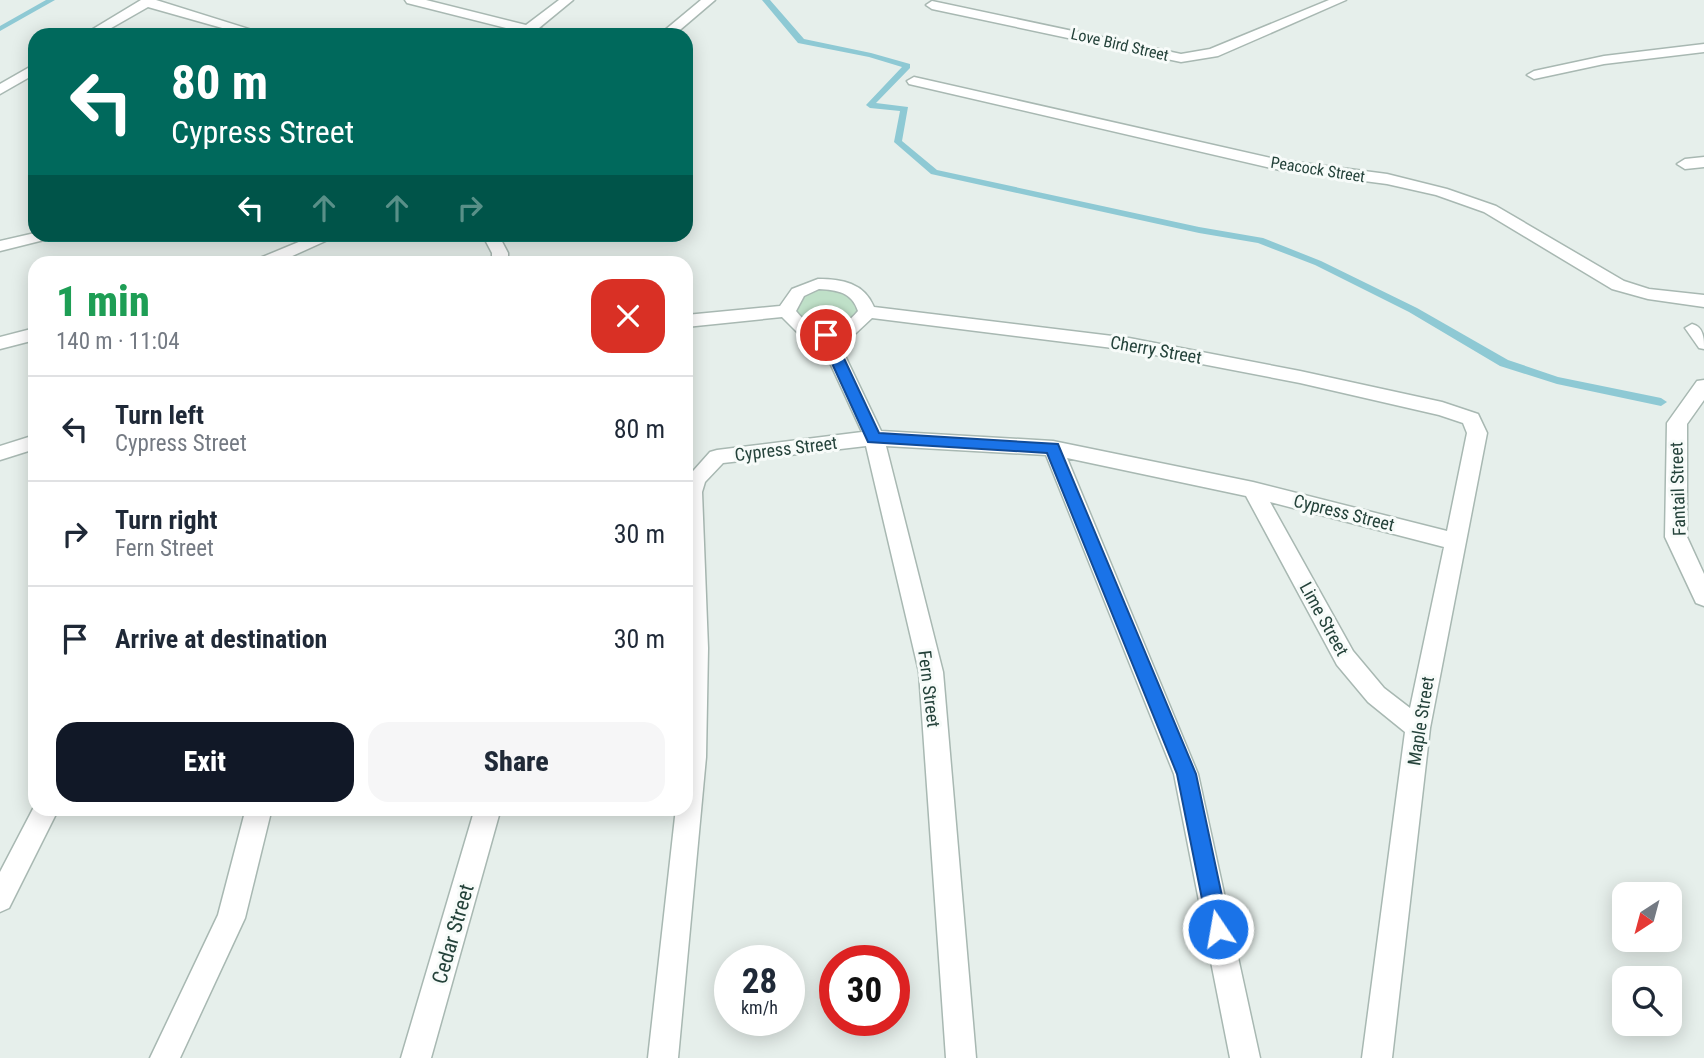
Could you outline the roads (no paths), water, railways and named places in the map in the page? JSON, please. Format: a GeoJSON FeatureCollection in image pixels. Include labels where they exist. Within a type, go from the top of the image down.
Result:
{"type":"FeatureCollection","features":[{"type":"Feature","properties":{"kind":"street"},"geometry":{"type":"LineString","coordinates":[[411,0],[433,2],[513,28]]}},
{"type":"Feature","properties":{"kind":"street"},"geometry":{"type":"LineString","coordinates":[[530,28],[567,0]]}},
{"type":"Feature","properties":{"kind":"street"},"geometry":{"type":"LineString","coordinates":[[675,28],[709,0]]}},
{"type":"Feature","properties":{"kind":"street","name":"Love Bird Street"},"geometry":{"type":"LineString","coordinates":[[932,5],[1181,58],[1213,53],[1340,0]]}},
{"type":"Feature","properties":{"kind":"street"},"geometry":{"type":"LineString","coordinates":[[102,28],[148,1],[238,28]]}},
{"type":"Feature","properties":{"kind":"street"},"geometry":{"type":"LineString","coordinates":[[1534,75],[1604,60],[1704,48]]}},
{"type":"Feature","properties":{"kind":"street"},"geometry":{"type":"LineString","coordinates":[[0,90],[28,72]]}},
{"type":"Feature","properties":{"kind":"street","name":"Peacock Street"},"geometry":{"type":"LineString","coordinates":[[914,81],[1280,165],[1387,179],[1441,192],[1490,209],[1618,285],[1648,294],[1704,301]]}},
{"type":"Feature","properties":{"kind":"street"},"geometry":{"type":"LineString","coordinates":[[1685,164],[1704,162]]}},
{"type":"Feature","properties":{"kind":"street"},"geometry":{"type":"LineString","coordinates":[[0,246],[28,239]]}},
{"type":"Feature","properties":{"kind":"street"},"geometry":{"type":"LineString","coordinates":[[280,256],[314,242]]}},
{"type":"Feature","properties":{"kind":"street"},"geometry":{"type":"LineString","coordinates":[[828,284],[854,289],[864,300],[867,312],[860,324],[845,332],[826,335],[807,331],[793,323],[787,311],[790,299],[801,289],[828,284]]}},
{"type":"Feature","properties":{"kind":"street"},"geometry":{"type":"LineString","coordinates":[[693,320],[787,311]]}},
{"type":"Feature","properties":{"kind":"street","name":"Cherry Street"},"geometry":{"type":"LineString","coordinates":[[867,312],[1129,344],[1300,377],[1443,409]]}},
{"type":"Feature","properties":{"kind":"street","name":"Fern Street"},"geometry":{"type":"LineString","coordinates":[[826,335],[874,438],[930,672],[961,1058]]}},
{"type":"Feature","properties":{"kind":"street"},"geometry":{"type":"LineString","coordinates":[[0,342],[28,336]]}},
{"type":"Feature","properties":{"kind":"street","name":"Fantail Street"},"geometry":{"type":"LineString","coordinates":[[1704,386],[1677,423],[1676,512],[1676,537],[1704,597]]}},
{"type":"Feature","properties":{"kind":"street","name":"Maple Street"},"geometry":{"type":"LineString","coordinates":[[1377,1058],[1418,728],[1478,433],[1471,419],[1443,409]]}},
{"type":"Feature","properties":{"kind":"street","name":"Cypress Street"},"geometry":{"type":"LineString","coordinates":[[693,489],[696,479],[717,457],[874,438],[1053,448],[1253,490],[1454,541]]}},
{"type":"Feature","properties":{"kind":"street"},"geometry":{"type":"LineString","coordinates":[[0,453],[28,444]]}},
{"type":"Feature","properties":{"kind":"street"},"geometry":{"type":"LineString","coordinates":[[1053,448],[1186,774],[1245,1058]]}},
{"type":"Feature","properties":{"kind":"street","name":"Lime Street"},"geometry":{"type":"LineString","coordinates":[[1253,490],[1345,659],[1376,695],[1418,728]]}},
{"type":"Feature","properties":{"kind":"street","name":"Cypress Street"},"geometry":{"type":"LineString","coordinates":[[693,523],[697,648],[693,767]]}},
{"type":"Feature","properties":{"kind":"street"},"geometry":{"type":"LineString","coordinates":[[0,899],[43,816]]}},
{"type":"Feature","properties":{"kind":"street"},"geometry":{"type":"LineString","coordinates":[[165,1058],[231,918],[257,816]]}},
{"type":"Feature","properties":{"kind":"street","name":"Cedar Street"},"geometry":{"type":"LineString","coordinates":[[416,1058],[486,816]]}},
{"type":"Feature","properties":{"kind":"street","name":"Cypress Street"},"geometry":{"type":"LineString","coordinates":[[663,1058],[688,816]]}},
{"type":"Feature","properties":{"kind":"lane"},"geometry":{"type":"LineString","coordinates":[[1692,328],[1704,345]]}},
{"type":"Feature","properties":{"kind":"waterway"},"geometry":{"type":"LineString","coordinates":[[0,29],[51,0]]}},
{"type":"Feature","properties":{"kind":"waterway"},"geometry":{"type":"LineString","coordinates":[[766,0],[801,41],[871,55],[907,66],[870,105],[905,109],[898,142],[934,172],[1199,230],[1260,240],[1318,263],[1413,310],[1504,363],[1557,380],[1661,402]]}}]}
